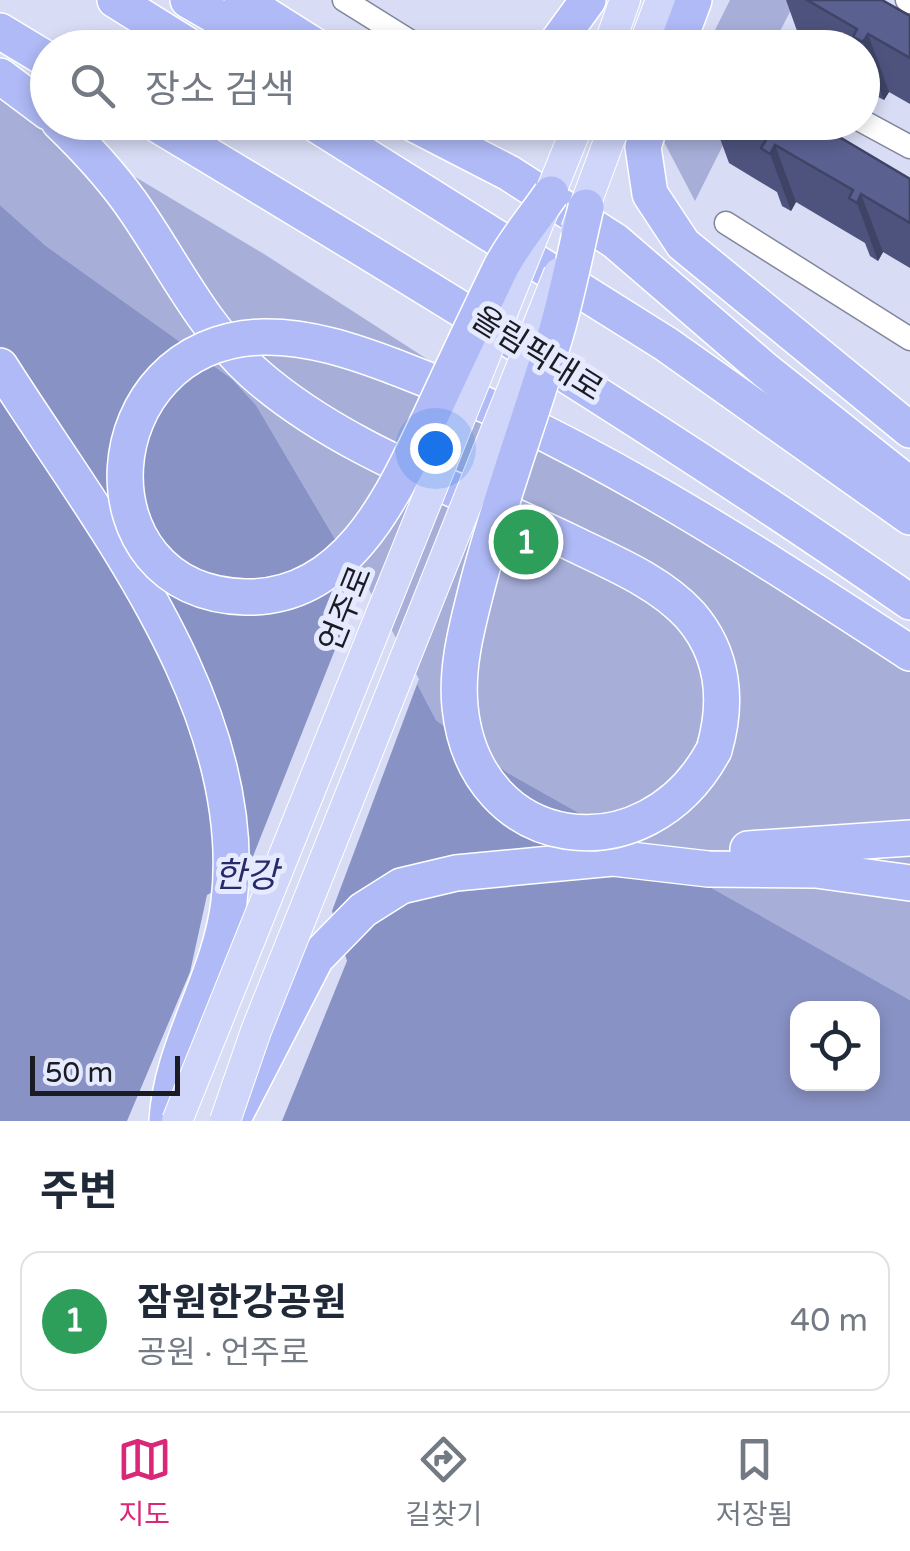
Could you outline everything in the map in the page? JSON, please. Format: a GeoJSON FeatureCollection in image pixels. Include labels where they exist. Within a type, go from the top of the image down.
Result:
{"type":"FeatureCollection","features":[{"type":"Feature","properties":{"kind":"highway"},"geometry":{"type":"LineString","coordinates":[[116,0],[164,30]]}},
{"type":"Feature","properties":{"kind":"highway"},"geometry":{"type":"LineString","coordinates":[[188,0],[240,30]]}},
{"type":"Feature","properties":{"kind":"highway"},"geometry":{"type":"LineString","coordinates":[[242,0],[290,30]]}},
{"type":"Feature","properties":{"kind":"highway"},"geometry":{"type":"LineString","coordinates":[[566,30],[588,0]]}},
{"type":"Feature","properties":{"kind":"highway"},"geometry":{"type":"LineString","coordinates":[[683,30],[694,0]]}},
{"type":"Feature","properties":{"kind":"highway"},"geometry":{"type":"LineString","coordinates":[[0,31],[30,49]]}},
{"type":"Feature","properties":{"kind":"highway"},"geometry":{"type":"LineString","coordinates":[[0,76],[30,98]]}},
{"type":"Feature","properties":{"kind":"highway"},"geometry":{"type":"LineString","coordinates":[[75,140],[130,203],[212,330],[282,395],[344,434],[496,506],[498,507],[528,522],[638,576],[675,601],[696,622],[713,651],[723,696],[714,750],[678,802],[642,823],[598,833],[530,819],[496,792],[472,756],[459,683],[467,627],[491,532],[498,507],[501,496],[556,332],[586,207]]}},
{"type":"Feature","properties":{"kind":"highway","name":"올림픽대로"},"geometry":{"type":"LineString","coordinates":[[183,140],[526,346],[742,485],[910,602]]}},
{"type":"Feature","properties":{"kind":"highway"},"geometry":{"type":"LineString","coordinates":[[341,140],[666,344],[910,518]]}},
{"type":"Feature","properties":{"kind":"highway"},"geometry":{"type":"LineString","coordinates":[[446,140],[509,172],[615,240],[765,370],[910,484]]}},
{"type":"Feature","properties":{"kind":"highway"},"geometry":{"type":"LineString","coordinates":[[491,140],[603,201],[812,381],[910,455]]}},
{"type":"Feature","properties":{"kind":"highway"},"geometry":{"type":"LineString","coordinates":[[645,140],[650,194],[683,244],[910,430]]}},
{"type":"Feature","properties":{"kind":"highway"},"geometry":{"type":"LineString","coordinates":[[551,194],[503,264],[454,365],[446,382],[438,399],[404,473],[382,511],[327,572],[295,589],[257,598],[200,587],[182,579],[151,550],[131,516],[123,460],[132,423],[169,372],[219,344],[264,337],[314,342],[381,362],[429,380],[444,386],[460,392],[475,398],[580,450],[762,557],[910,652]]}},
{"type":"Feature","properties":{"kind":"highway"},"geometry":{"type":"LineString","coordinates":[[0,366],[119,547],[179,658],[202,710],[225,799],[230,897],[221,946],[169,1095],[168,1121]]}},
{"type":"Feature","properties":{"kind":"highway"},"geometry":{"type":"LineString","coordinates":[[0,405],[106,549],[131,574]]}},
{"type":"Feature","properties":{"kind":"highway"},"geometry":{"type":"LineString","coordinates":[[228,1121],[316,958],[362,910],[400,886],[456,873],[613,858],[910,838]]}},
{"type":"Feature","properties":{"kind":"highway"},"geometry":{"type":"LineString","coordinates":[[613,858],[708,869],[816,870],[910,883]]}},
{"type":"Feature","properties":{"kind":"main road"},"geometry":{"type":"LineString","coordinates":[[614,30],[625,0]]}},
{"type":"Feature","properties":{"kind":"main road"},"geometry":{"type":"LineString","coordinates":[[650,30],[661,0]]}},
{"type":"Feature","properties":{"kind":"main road","name":"언주로"},"geometry":{"type":"LineString","coordinates":[[177,1121],[572,140]]}},
{"type":"Feature","properties":{"kind":"main road"},"geometry":{"type":"LineString","coordinates":[[228,1121],[256,1031],[610,140]]}},
{"type":"Feature","properties":{"kind":"street"},"geometry":{"type":"LineString","coordinates":[[344,0],[392,30]]}},
{"type":"Feature","properties":{"kind":"street"},"geometry":{"type":"LineString","coordinates":[[880,131],[910,147]]}},
{"type":"Feature","properties":{"kind":"street"},"geometry":{"type":"LineString","coordinates":[[726,223],[910,339]]}},
{"type":"Feature","properties":{"kind":"shaded area"},"geometry":{"type":"Polygon","coordinates":[[[730,0],[796,0],[781,30],[715,30],[730,0]]]}},
{"type":"Feature","properties":{"kind":"shaded area"},"geometry":{"type":"Polygon","coordinates":[[[0,96],[30,114],[30,140],[74,140],[264,254],[910,670],[910,1000],[508,773],[436,720],[391,634],[256,405],[232,379],[46,246],[0,205],[0,96]]]}},
{"type":"Feature","properties":{"kind":"shaded area"},"geometry":{"type":"Polygon","coordinates":[[[663,140],[726,140],[695,201],[663,140]]]}},
{"type":"Feature","properties":{"kind":"water","name":"한강"},"geometry":{"type":"Polygon","coordinates":[[[0,205],[46,246],[232,379],[256,405],[391,634],[436,720],[508,773],[910,1000],[910,1121],[0,1121],[0,205]]]}},
{"type":"Feature","properties":{"kind":"pier"},"geometry":{"type":"Polygon","coordinates":[[[363,579],[419,679],[332,911],[347,961],[282,1121],[127,1121],[190,972],[207,895],[246,874],[363,579]]]}},
{"type":"Feature","properties":{"kind":"building"},"geometry":{"type":"Polygon","coordinates":[[[807,0],[882,0],[910,16],[910,58],[880,41],[880,30],[857,29],[807,0]]]}},
{"type":"Feature","properties":{"kind":"building"},"geometry":{"type":"Polygon","coordinates":[[[766,140],[844,140],[910,179],[910,223],[861,194],[857,203],[849,198],[853,190],[775,145],[770,154],[761,148],[766,140]]]}},
{"type":"Feature","properties":{"kind":"place","name":"잠원한강공원"},"geometry":{"type":"Point","coordinates":[526,542]}}]}
